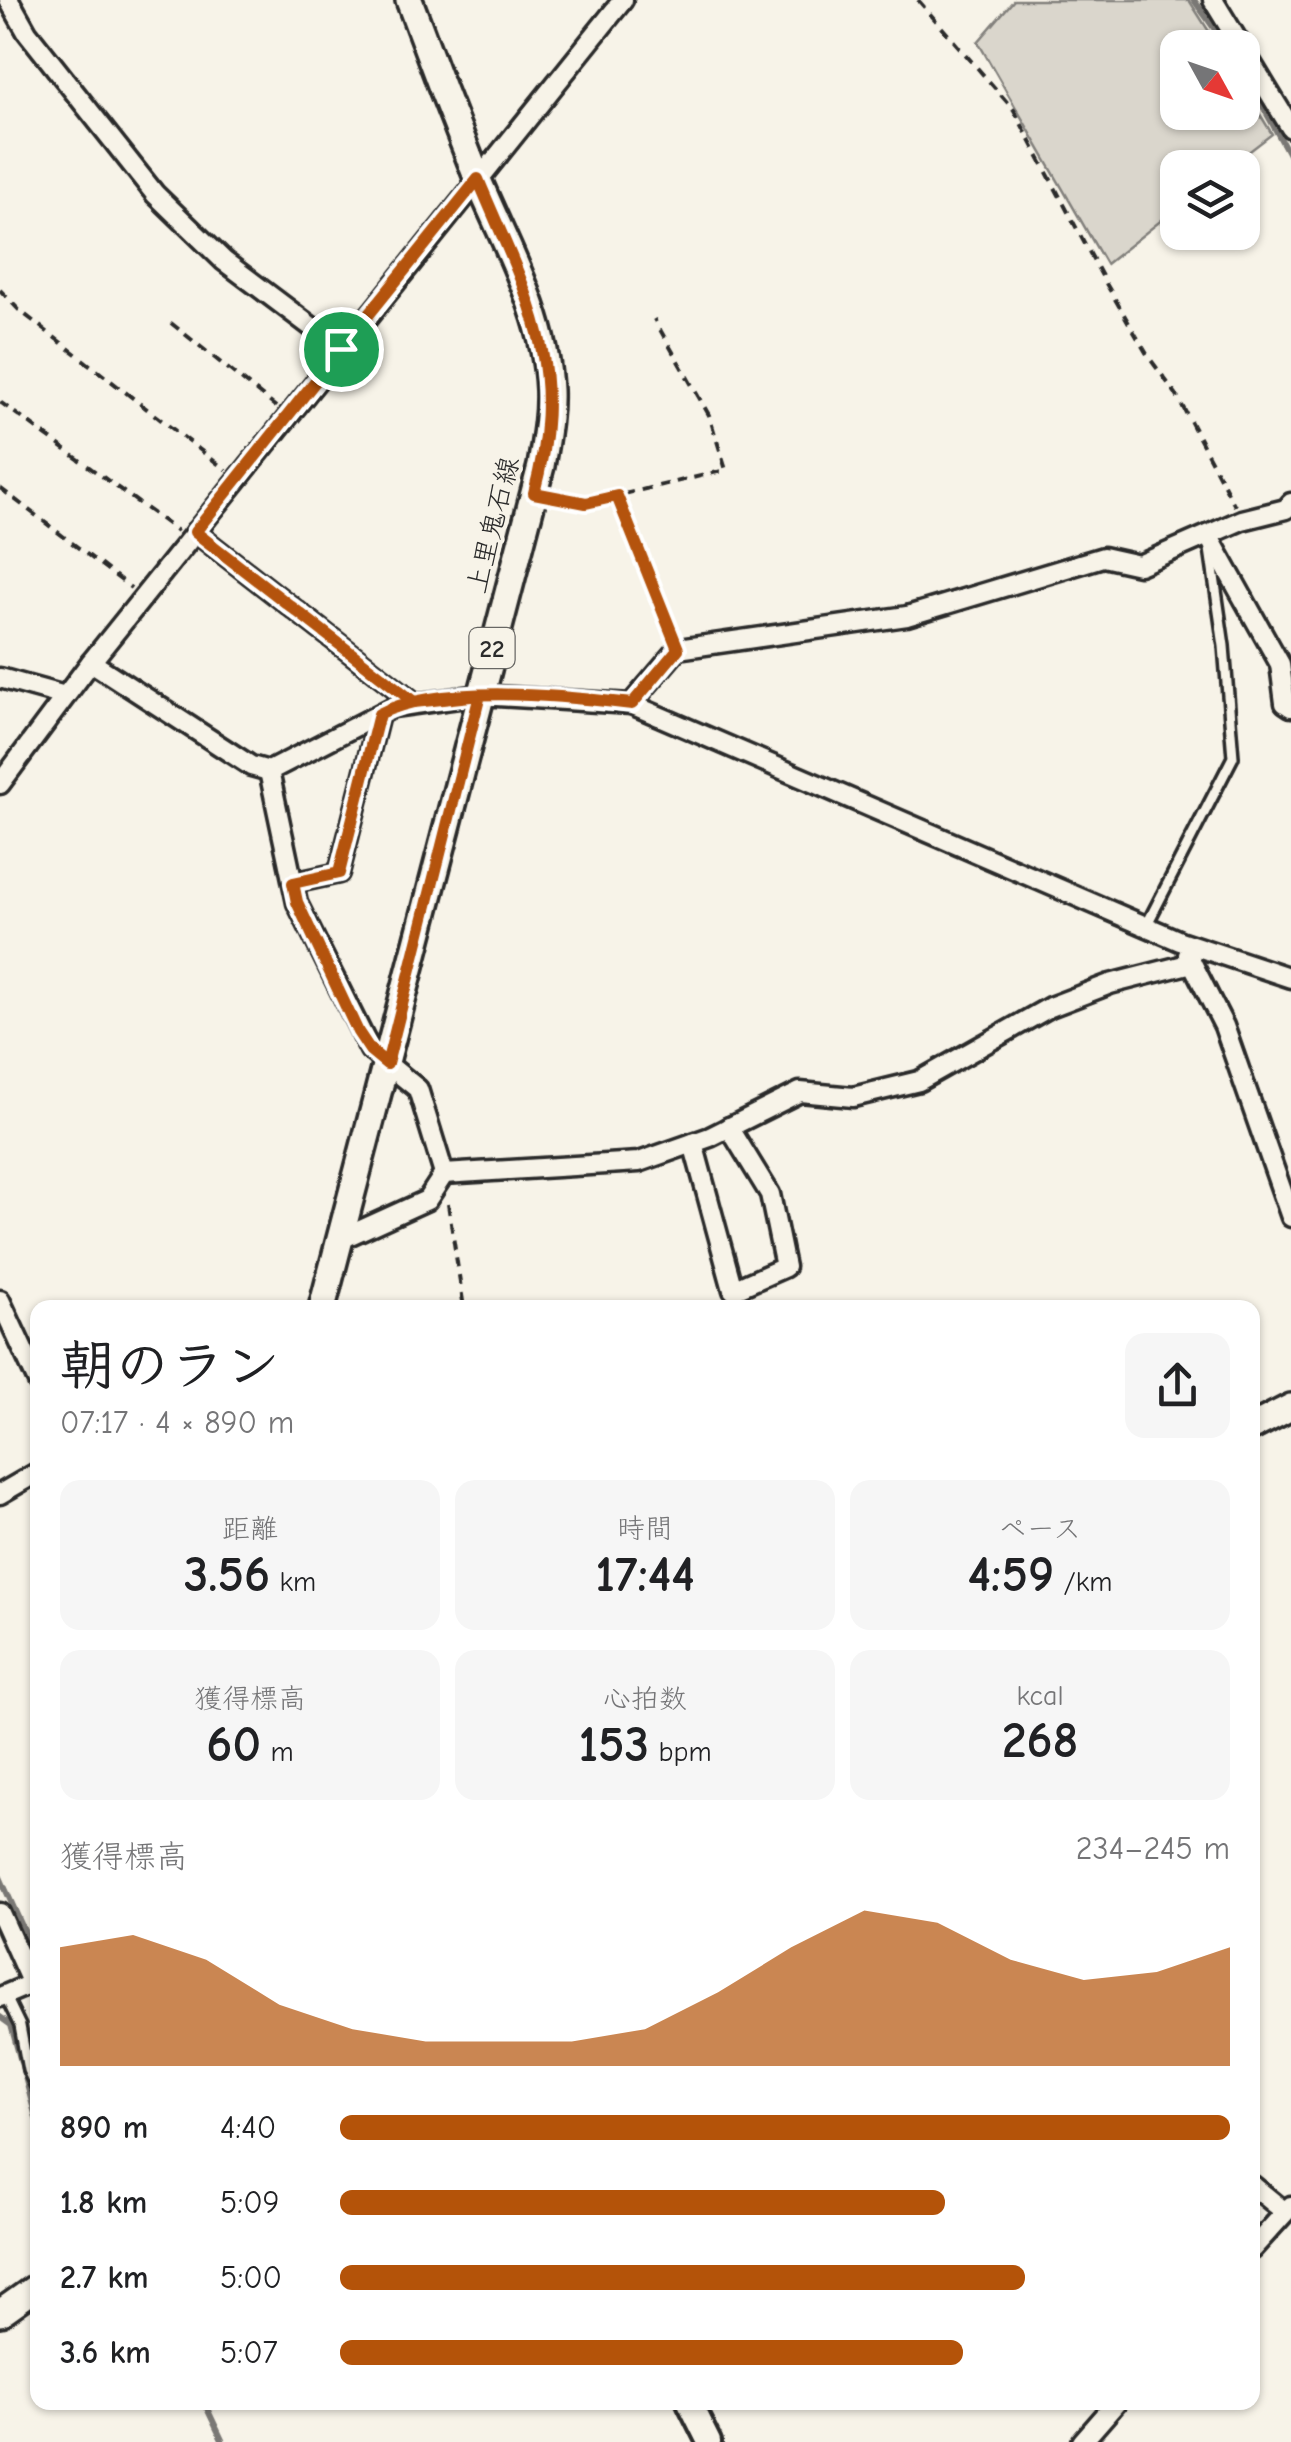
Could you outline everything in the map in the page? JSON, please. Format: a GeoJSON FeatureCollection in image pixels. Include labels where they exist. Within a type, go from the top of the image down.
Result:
{"type":"FeatureCollection","features":[{"type":"Feature","properties":{"kind":"main road","name":"上里鬼石線"},"geometry":{"type":"LineString","coordinates":[[324,1300],[548,427],[545,358],[529,301],[409,0]]}},
{"type":"Feature","properties":{"kind":"main road"},"geometry":{"type":"LineString","coordinates":[[1260,1424],[1291,1407]]}},
{"type":"Feature","properties":{"kind":"main road"},"geometry":{"type":"LineString","coordinates":[[0,2313],[30,2292]]}},
{"type":"Feature","properties":{"kind":"street"},"geometry":{"type":"LineString","coordinates":[[9,0],[28,32],[154,194],[224,261],[341,349]]}},
{"type":"Feature","properties":{"kind":"street"},"geometry":{"type":"LineString","coordinates":[[0,784],[90,662],[623,0]]}},
{"type":"Feature","properties":{"kind":"street"},"geometry":{"type":"LineString","coordinates":[[1213,0],[1291,128]]}},
{"type":"Feature","properties":{"kind":"street"},"geometry":{"type":"LineString","coordinates":[[632,704],[678,649],[907,616],[1103,556],[1139,565],[1242,520],[1286,509],[1291,504]]}},
{"type":"Feature","properties":{"kind":"street"},"geometry":{"type":"LineString","coordinates":[[192,536],[414,702]]}},
{"type":"Feature","properties":{"kind":"street"},"geometry":{"type":"LineString","coordinates":[[1208,537],[1280,664],[1285,702],[1291,707]]}},
{"type":"Feature","properties":{"kind":"street"},"geometry":{"type":"LineString","coordinates":[[90,662],[251,766],[269,770],[379,714],[414,702],[480,695],[632,704],[1180,941],[1291,978]]}},
{"type":"Feature","properties":{"kind":"street"},"geometry":{"type":"LineString","coordinates":[[0,678],[65,696]]}},
{"type":"Feature","properties":{"kind":"street"},"geometry":{"type":"LineString","coordinates":[[293,883],[339,873],[379,714]]}},
{"type":"Feature","properties":{"kind":"street"},"geometry":{"type":"LineString","coordinates":[[269,770],[297,902],[358,1032],[370,1050],[418,1089],[444,1174]]}},
{"type":"Feature","properties":{"kind":"street"},"geometry":{"type":"LineString","coordinates":[[1180,941],[1224,1026],[1291,1216]]}},
{"type":"Feature","properties":{"kind":"street"},"geometry":{"type":"LineString","coordinates":[[444,1174],[639,1162],[728,1127],[800,1092],[852,1097],[918,1081],[1050,1007],[1110,984],[1192,963]]}},
{"type":"Feature","properties":{"kind":"street"},"geometry":{"type":"LineString","coordinates":[[693,1142],[733,1290],[785,1266],[770,1194],[728,1127]]}},
{"type":"Feature","properties":{"kind":"street"},"geometry":{"type":"LineString","coordinates":[[339,1240],[427,1200],[444,1174]]}},
{"type":"Feature","properties":{"kind":"street"},"geometry":{"type":"LineString","coordinates":[[0,1300],[30,1365]]}},
{"type":"Feature","properties":{"kind":"street"},"geometry":{"type":"LineString","coordinates":[[0,1494],[30,1477]]}},
{"type":"Feature","properties":{"kind":"street"},"geometry":{"type":"LineString","coordinates":[[0,1912],[30,1972]]}},
{"type":"Feature","properties":{"kind":"street"},"geometry":{"type":"LineString","coordinates":[[3,1996],[30,1984]]}},
{"type":"Feature","properties":{"kind":"street"},"geometry":{"type":"LineString","coordinates":[[1260,2191],[1288,2209],[1260,2240]]}},
{"type":"Feature","properties":{"kind":"street"},"geometry":{"type":"LineString","coordinates":[[693,2410],[709,2442]]}},
{"type":"Feature","properties":{"kind":"street"},"geometry":{"type":"LineString","coordinates":[[1082,2442],[1109,2410]]}},
{"type":"Feature","properties":{"kind":"lane"},"geometry":{"type":"LineString","coordinates":[[1146,926],[1233,758],[1224,646],[1208,537]]}},
{"type":"Feature","properties":{"kind":"lane"},"geometry":{"type":"LineString","coordinates":[[3,1996],[20,2026],[30,2069]]}},
{"type":"Feature","properties":{"kind":"lane"},"geometry":{"type":"LineString","coordinates":[[26,2058],[30,2056]]}},
{"type":"Feature","properties":{"kind":"path"},"geometry":{"type":"LineString","coordinates":[[918,0],[1014,110],[1104,280],[1148,356],[1176,394],[1242,520]]}},
{"type":"Feature","properties":{"kind":"path"},"geometry":{"type":"LineString","coordinates":[[0,290],[18,310],[237,479]]}},
{"type":"Feature","properties":{"kind":"path"},"geometry":{"type":"LineString","coordinates":[[534,493],[586,503],[726,470],[709,415],[654,319]]}},
{"type":"Feature","properties":{"kind":"path"},"geometry":{"type":"LineString","coordinates":[[171,323],[288,416]]}},
{"type":"Feature","properties":{"kind":"path"},"geometry":{"type":"LineString","coordinates":[[0,402],[192,536]]}},
{"type":"Feature","properties":{"kind":"path"},"geometry":{"type":"LineString","coordinates":[[0,488],[143,597]]}},
{"type":"Feature","properties":{"kind":"path"},"geometry":{"type":"LineString","coordinates":[[617,496],[678,649]]}},
{"type":"Feature","properties":{"kind":"path"},"geometry":{"type":"LineString","coordinates":[[444,1174],[463,1300]]}},
{"type":"Feature","properties":{"kind":"shaded area"},"geometry":{"type":"Polygon","coordinates":[[[1014,0],[1189,0],[1208,30],[1160,30],[1160,130],[1260,130],[1260,114],[1272,134],[1251,150],[1160,150],[1160,221],[1106,264],[978,42],[1014,0]]]}},
{"type":"Feature","properties":{"kind":"waterway"},"geometry":{"type":"LineString","coordinates":[[1194,0],[1215,30]]}},
{"type":"Feature","properties":{"kind":"waterway"},"geometry":{"type":"LineString","coordinates":[[1260,101],[1291,158]]}},
{"type":"Feature","properties":{"kind":"waterway"},"geometry":{"type":"LineString","coordinates":[[0,1877],[30,1944]]}},
{"type":"Feature","properties":{"kind":"waterway"},"geometry":{"type":"LineString","coordinates":[[0,2017],[11,2025],[30,2095]]}},
{"type":"Feature","properties":{"kind":"waterway"},"geometry":{"type":"LineString","coordinates":[[208,2410],[223,2442]]}},
{"type":"Feature","properties":{"kind":"route"},"geometry":{"type":"LineString","coordinates":[[341,349],[195,532],[414,702],[480,695],[387,1064],[370,1050],[358,1032],[297,902],[293,883],[339,873],[379,714],[414,702],[480,695],[632,704],[678,649],[617,496],[586,503],[534,493],[548,427],[545,358],[529,301],[478,179],[341,349]]}}]}
